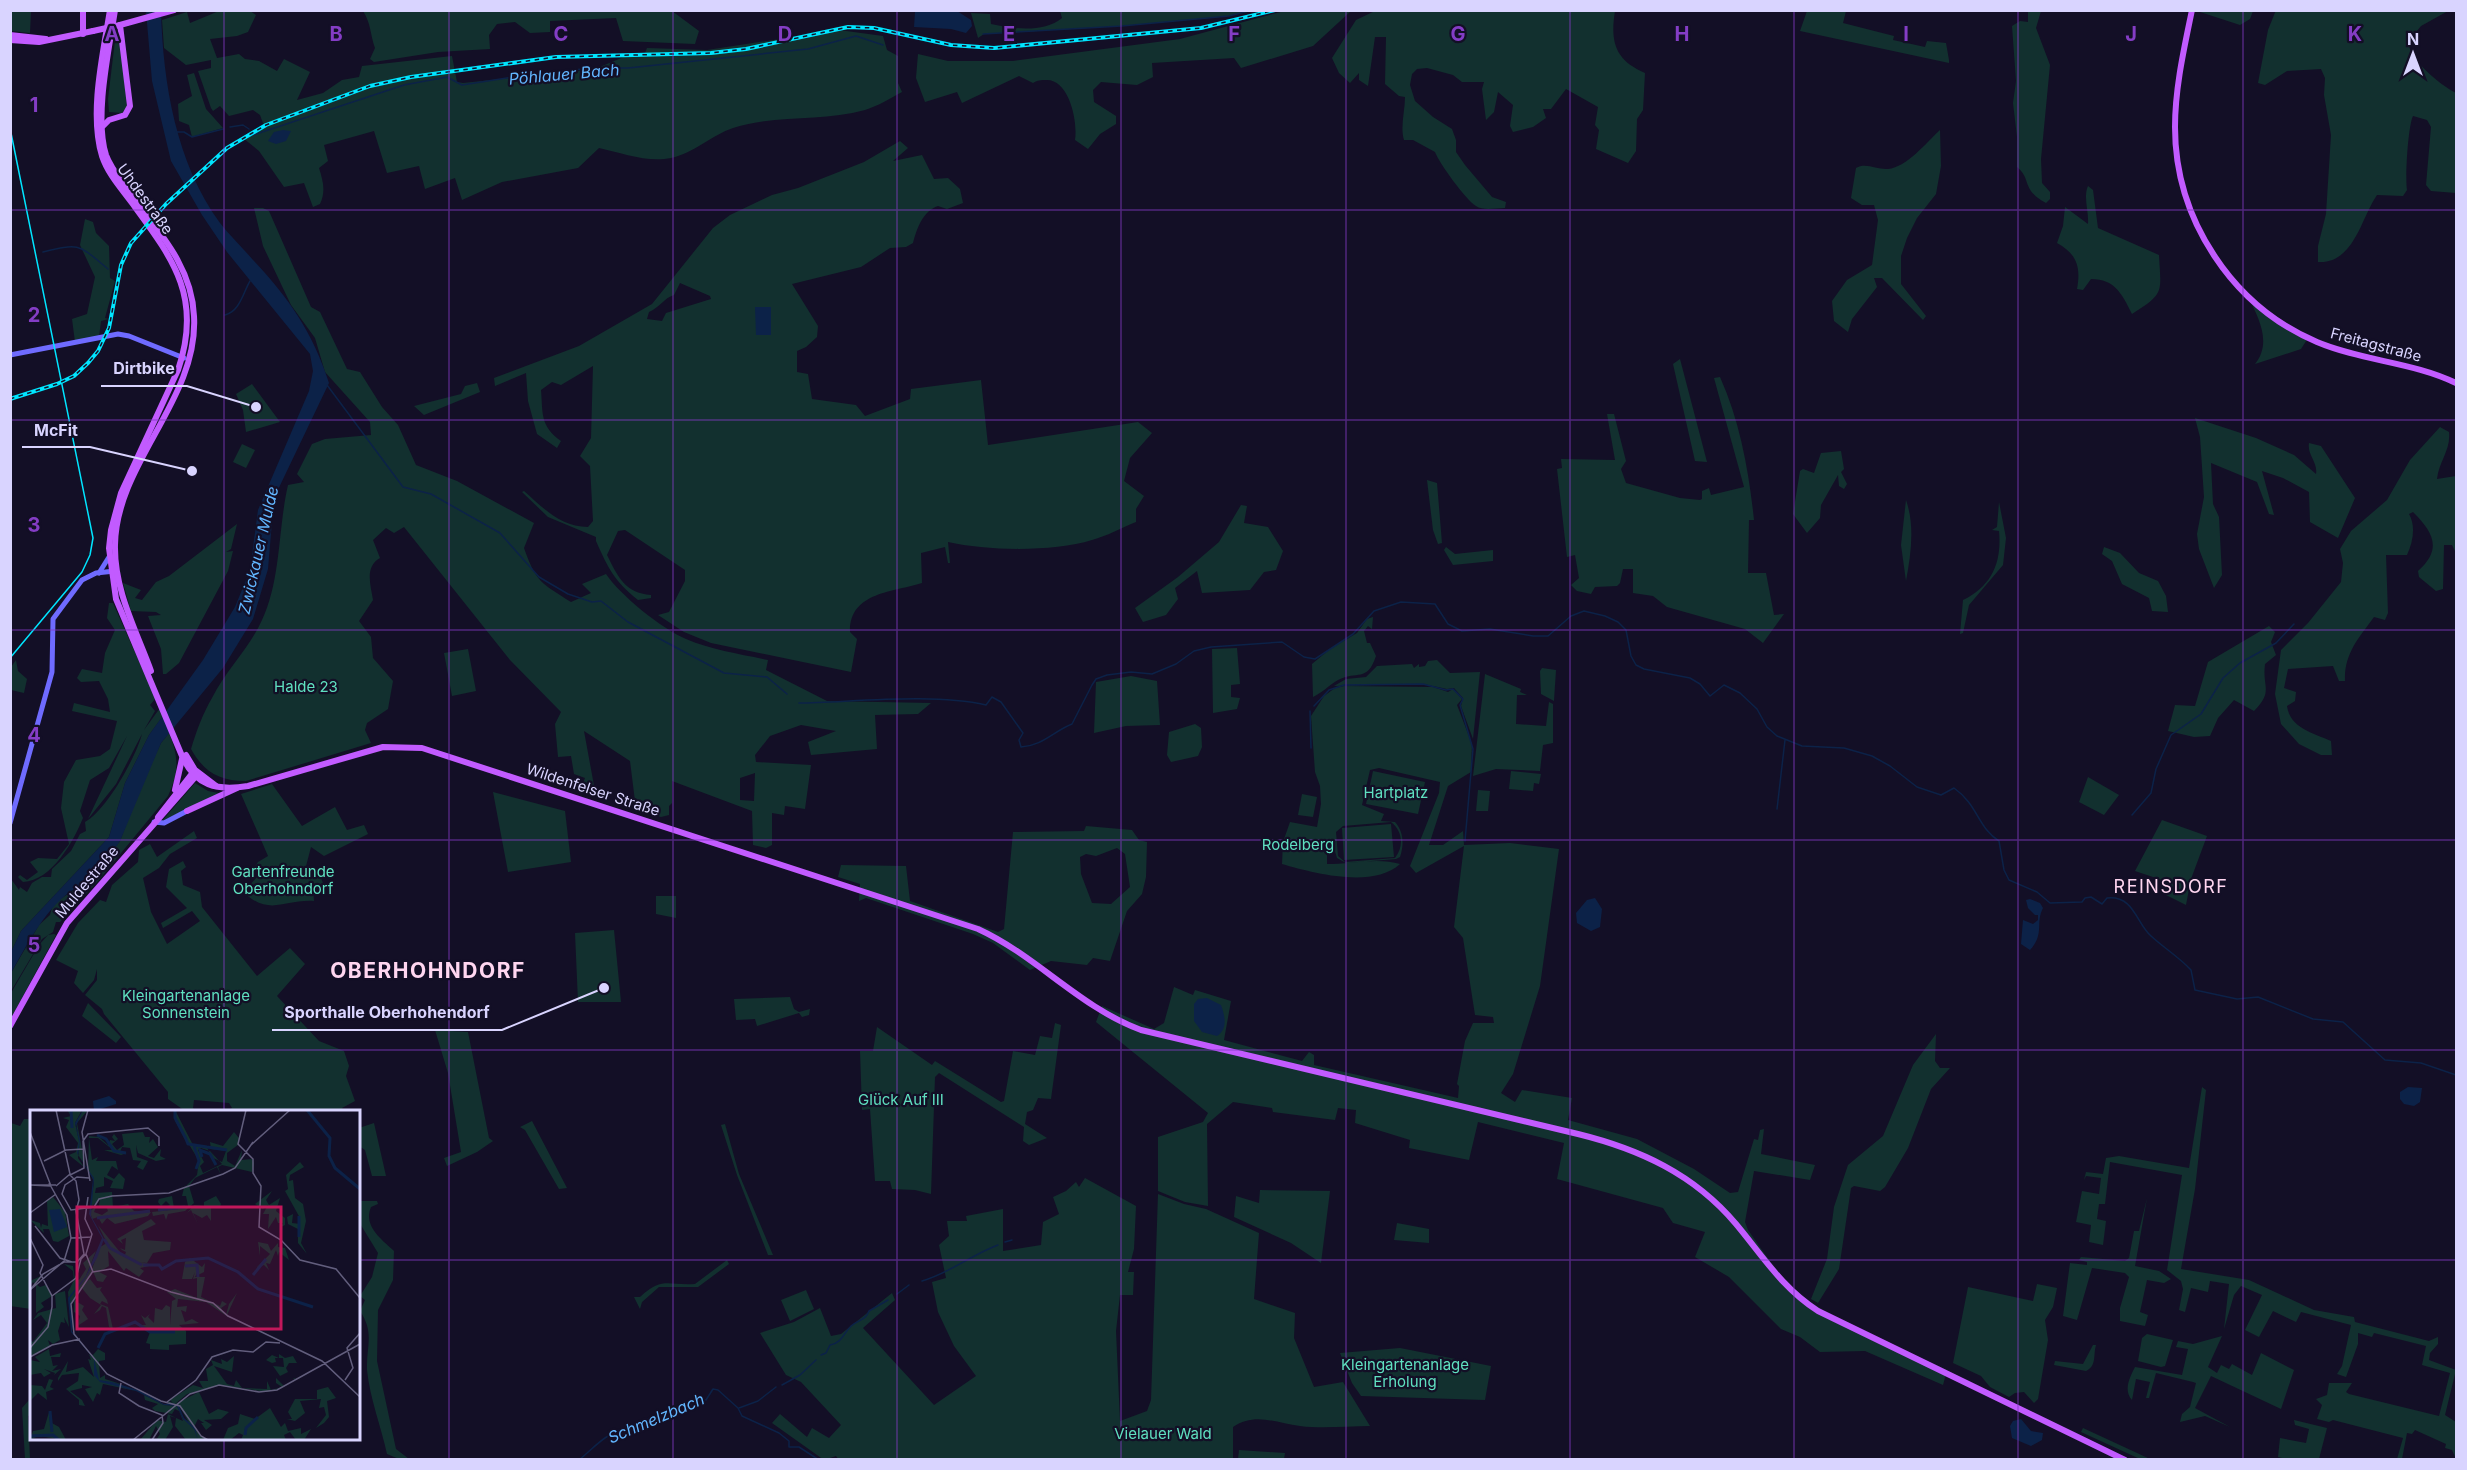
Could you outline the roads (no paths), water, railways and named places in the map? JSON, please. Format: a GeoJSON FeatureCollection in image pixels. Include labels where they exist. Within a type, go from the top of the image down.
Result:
{"type":"FeatureCollection","features":[{"type":"Feature","properties":{"kind":"main road"},"geometry":{"type":"LineString","coordinates":[[83,10],[83,34]]}},
{"type":"Feature","properties":{"kind":"main road"},"geometry":{"type":"LineString","coordinates":[[10,40],[35,42],[83,34],[174,10]]}},
{"type":"Feature","properties":{"kind":"main road","name":"Freitagstraße"},"geometry":{"type":"LineString","coordinates":[[2192,10],[2176,96],[2176,156],[2189,206],[2216,259],[2258,305],[2308,338],[2339,350],[2424,370],[2456,383]]}},
{"type":"Feature","properties":{"kind":"main road","name":"Uhdestraße"},"geometry":{"type":"LineString","coordinates":[[111,12],[103,105],[105,152],[114,171],[172,251],[189,280],[195,320],[194,340],[185,359]]}},
{"type":"Feature","properties":{"kind":"main road","name":"Uhdestraße"},"geometry":{"type":"LineString","coordinates":[[111,12],[99,84],[101,153],[112,176],[163,244],[178,272],[186,308],[185,359]]}},
{"type":"Feature","properties":{"kind":"main road"},"geometry":{"type":"LineString","coordinates":[[103,126],[112,118],[125,115],[130,106],[120,25]]}},
{"type":"Feature","properties":{"kind":"main road"},"geometry":{"type":"LineString","coordinates":[[10,35],[49,40]]}},
{"type":"Feature","properties":{"kind":"main road"},"geometry":{"type":"LineString","coordinates":[[103,105],[112,118]]}},
{"type":"Feature","properties":{"kind":"main road"},"geometry":{"type":"LineString","coordinates":[[10,355],[118,334],[129,336],[185,359]]}},
{"type":"Feature","properties":{"kind":"main road"},"geometry":{"type":"LineString","coordinates":[[113,571],[109,557],[111,530],[121,493],[185,359]]}},
{"type":"Feature","properties":{"kind":"main road"},"geometry":{"type":"LineString","coordinates":[[185,359],[121,509],[115,540],[113,571],[116,599],[179,745],[195,773]]}},
{"type":"Feature","properties":{"kind":"main road"},"geometry":{"type":"LineString","coordinates":[[99,573],[109,557]]}},
{"type":"Feature","properties":{"kind":"main road"},"geometry":{"type":"LineString","coordinates":[[10,823],[52,672],[53,619],[82,580],[99,573],[113,571]]}},
{"type":"Feature","properties":{"kind":"main road","name":"Wildenfelser Straße"},"geometry":{"type":"LineString","coordinates":[[179,745],[182,756],[195,773],[219,788],[238,788],[368,750],[410,746],[472,763],[991,935],[1033,962],[1096,1009],[1141,1030],[1594,1138],[1653,1159],[1677,1172],[1711,1198],[1734,1222],[1774,1274],[1812,1307],[2125,1460]]}},
{"type":"Feature","properties":{"kind":"main road"},"geometry":{"type":"LineString","coordinates":[[173,797],[180,777],[182,756]]}},
{"type":"Feature","properties":{"kind":"main road","name":"Muldestraße"},"geometry":{"type":"LineString","coordinates":[[154,822],[195,773]]}},
{"type":"Feature","properties":{"kind":"main road","name":"Muldestraße"},"geometry":{"type":"LineString","coordinates":[[10,1026],[67,923],[195,773]]}},
{"type":"Feature","properties":{"kind":"main road"},"geometry":{"type":"LineString","coordinates":[[154,822],[164,823],[238,788]]}},
{"type":"Feature","properties":{"kind":"water"},"geometry":{"type":"Polygon","coordinates":[[[921,10],[957,11],[971,20],[972,26],[966,33],[951,29],[914,27],[915,12],[921,10]]]}},
{"type":"Feature","properties":{"kind":"water","name":"Zwickauer Mulde"},"geometry":{"type":"Polygon","coordinates":[[[146,11],[161,11],[169,94],[175,122],[192,175],[220,223],[289,302],[315,348],[329,383],[274,498],[268,569],[253,619],[223,668],[161,743],[120,841],[94,876],[90,875],[73,896],[76,888],[47,914],[11,973],[11,952],[21,931],[109,837],[125,783],[149,735],[203,660],[235,607],[250,570],[258,510],[309,391],[313,371],[310,354],[227,252],[202,215],[171,161],[152,81],[146,11]]]}},
{"type":"Feature","properties":{"kind":"water"},"geometry":{"type":"Polygon","coordinates":[[[291,131],[286,141],[276,144],[268,141],[274,132],[291,131]]]}},
{"type":"Feature","properties":{"kind":"water"},"geometry":{"type":"Polygon","coordinates":[[[755,307],[771,307],[771,335],[756,335],[755,307]]]}},
{"type":"Feature","properties":{"kind":"water"},"geometry":{"type":"Polygon","coordinates":[[[1595,898],[1602,909],[1600,927],[1591,931],[1577,923],[1576,913],[1587,900],[1595,898]]]}},
{"type":"Feature","properties":{"kind":"water"},"geometry":{"type":"Polygon","coordinates":[[[2030,899],[2040,903],[2043,908],[2039,934],[2030,950],[2021,944],[2023,920],[2033,924],[2038,920],[2038,915],[2028,908],[2026,900],[2030,899]]]}},
{"type":"Feature","properties":{"kind":"water"},"geometry":{"type":"Polygon","coordinates":[[[1207,998],[1221,1005],[1224,1014],[1223,1030],[1217,1036],[1202,1032],[1194,1021],[1194,1004],[1198,999],[1207,998]]]}},
{"type":"Feature","properties":{"kind":"water"},"geometry":{"type":"Polygon","coordinates":[[[2408,1087],[2422,1088],[2420,1102],[2414,1106],[2404,1104],[2400,1099],[2400,1092],[2408,1087]]]}},
{"type":"Feature","properties":{"kind":"water"},"geometry":{"type":"Polygon","coordinates":[[[109,1096],[116,1101],[116,1104],[94,1110],[93,1101],[109,1096]]]}},
{"type":"Feature","properties":{"kind":"water"},"geometry":{"type":"Polygon","coordinates":[[[2021,1419],[2031,1431],[2043,1433],[2042,1440],[2031,1446],[2012,1438],[2010,1426],[2013,1421],[2021,1419]]]}},
{"type":"Feature","properties":{"kind":"waterway","name":"Pöhlauer Bach"},"geometry":{"type":"LineString","coordinates":[[983,34],[1122,26],[1229,16],[1252,10]]}},
{"type":"Feature","properties":{"kind":"waterway","name":"Pöhlauer Bach"},"geometry":{"type":"LineString","coordinates":[[253,135],[404,85],[447,77],[462,85],[533,74],[593,68],[628,68],[808,49],[856,36],[883,45]]}},
{"type":"Feature","properties":{"kind":"waterway","name":"Pöhlauer Bach"},"geometry":{"type":"LineString","coordinates":[[230,127],[243,125],[249,129]]}},
{"type":"Feature","properties":{"kind":"waterway","name":"Pöhlauer Bach"},"geometry":{"type":"LineString","coordinates":[[176,132],[184,132],[192,137],[223,129]]}},
{"type":"Feature","properties":{"kind":"waterway"},"geometry":{"type":"LineString","coordinates":[[43,252],[65,247],[78,248],[84,250],[108,269]]}},
{"type":"Feature","properties":{"kind":"waterway"},"geometry":{"type":"LineString","coordinates":[[225,315],[238,306],[250,281]]}},
{"type":"Feature","properties":{"kind":"waterway"},"geometry":{"type":"LineString","coordinates":[[327,385],[403,487],[431,494],[500,533],[539,577],[568,594],[592,602],[601,601],[628,622],[724,673],[767,677],[787,694]]}},
{"type":"Feature","properties":{"kind":"waterway"},"geometry":{"type":"LineString","coordinates":[[799,703],[942,699],[986,705],[992,697],[1001,702],[1023,733],[1019,740],[1021,747],[1042,741],[1072,724],[1096,679],[1131,672],[1152,674],[1176,664],[1194,651],[1211,647],[1282,642],[1304,657],[1315,659],[1353,634],[1374,611],[1401,602],[1435,604],[1448,624],[1462,631],[1490,629],[1533,636],[1548,636],[1571,616],[1584,611],[1605,616],[1618,622],[1626,630],[1631,656],[1636,665],[1644,669],[1690,678],[1700,684],[1710,696],[1724,685],[1740,693],[1757,709],[1767,727],[1777,736],[1802,746],[1844,748],[1872,756],[1890,766],[1917,787],[1941,795],[1954,788],[1968,802],[1986,830],[1999,841],[2004,870],[2009,880],[2037,892],[2050,903],[2082,902],[2085,898],[2091,897],[2102,904],[2107,898],[2123,901],[2134,911],[2146,931],[2191,970],[2195,990],[2237,999],[2258,997],[2313,1019],[2343,1022],[2385,1060],[2421,1063],[2456,1075]]}},
{"type":"Feature","properties":{"kind":"waterway"},"geometry":{"type":"LineString","coordinates":[[2132,815],[2151,793],[2156,769],[2171,735],[2201,714],[2223,678],[2240,663],[2276,643],[2294,624]]}},
{"type":"Feature","properties":{"kind":"waterway"},"geometry":{"type":"LineString","coordinates":[[1314,706],[1329,690],[1344,685],[1423,684],[1446,690],[1453,689],[1463,699],[1460,705],[1473,749],[1465,841]]}},
{"type":"Feature","properties":{"kind":"waterway"},"geometry":{"type":"LineString","coordinates":[[1310,711],[1311,748]]}},
{"type":"Feature","properties":{"kind":"waterway"},"geometry":{"type":"LineString","coordinates":[[1777,809],[1785,740]]}},
{"type":"Feature","properties":{"kind":"waterway"},"geometry":{"type":"LineString","coordinates":[[1005,1242],[1012,1240]]}},
{"type":"Feature","properties":{"kind":"waterway"},"geometry":{"type":"LineString","coordinates":[[922,1281],[998,1245]]}},
{"type":"Feature","properties":{"kind":"waterway"},"geometry":{"type":"LineString","coordinates":[[897,1294],[909,1285]]}},
{"type":"Feature","properties":{"kind":"waterway"},"geometry":{"type":"LineString","coordinates":[[821,1355],[826,1353],[830,1345],[840,1340],[851,1326],[864,1318],[869,1311],[888,1300]]}},
{"type":"Feature","properties":{"kind":"waterway"},"geometry":{"type":"LineString","coordinates":[[782,1385],[800,1375],[816,1360]]}},
{"type":"Feature","properties":{"kind":"waterway"},"geometry":{"type":"LineString","coordinates":[[739,1408],[758,1401],[776,1387]]}},
{"type":"Feature","properties":{"kind":"waterway","name":"Schmelzbach"},"geometry":{"type":"LineString","coordinates":[[579,1460],[608,1436],[678,1408],[694,1405],[700,1398],[706,1400],[713,1389],[718,1390],[738,1408],[742,1416],[779,1433],[789,1441],[789,1447],[799,1447],[819,1460]]}},
{"type":"Feature","properties":{"kind":"tram line"},"geometry":{"type":"LineString","coordinates":[[10,128],[93,538],[90,555],[82,572],[10,658]]}},
{"type":"Feature","properties":{"kind":"railway"},"geometry":{"type":"LineString","coordinates":[[10,399],[57,384],[74,376],[88,363],[98,351],[109,328],[121,265],[131,243],[166,204],[227,148],[266,125],[370,86],[411,77],[556,57],[711,53],[746,49],[848,27],[874,28],[951,45],[994,48],[1201,28],[1275,10]]}},
{"type":"Feature","properties":{"kind":"place","name":"Dirtbike"},"geometry":{"type":"Point","coordinates":[256,407]}},
{"type":"Feature","properties":{"kind":"place","name":"McFit"},"geometry":{"type":"Point","coordinates":[192,471]}},
{"type":"Feature","properties":{"kind":"place","name":"Sporthalle Oberhohendorf"},"geometry":{"type":"Point","coordinates":[604,988]}},
{"type":"Feature","properties":{"kind":"district","name":"REINSDORF"},"geometry":{"type":"Point","coordinates":[2171,887]}},
{"type":"Feature","properties":{"kind":"district","name":"OBERHOHNDORF"},"geometry":{"type":"Point","coordinates":[428,971]}},
{"type":"Feature","properties":{"kind":"park label","name":"Halde 23"},"geometry":{"type":"Point","coordinates":[306,687]}},
{"type":"Feature","properties":{"kind":"park label","name":"Hartplatz"},"geometry":{"type":"Point","coordinates":[1396,793]}},
{"type":"Feature","properties":{"kind":"park label","name":"Rodelberg"},"geometry":{"type":"Point","coordinates":[1298,845]}},
{"type":"Feature","properties":{"kind":"park label","name":"Gartenfreunde Oberhohndorf"},"geometry":{"type":"Point","coordinates":[283,880]}},
{"type":"Feature","properties":{"kind":"park label","name":"Kleingartenanlage Sonnenstein"},"geometry":{"type":"Point","coordinates":[186,1004]}},
{"type":"Feature","properties":{"kind":"park label","name":"Glück Auf III"},"geometry":{"type":"Point","coordinates":[901,1100]}},
{"type":"Feature","properties":{"kind":"park label","name":"Kleingartenanlage Erholung"},"geometry":{"type":"Point","coordinates":[1405,1374]}},
{"type":"Feature","properties":{"kind":"park label","name":"Vielauer Wald"},"geometry":{"type":"Point","coordinates":[1163,1434]}}]}
